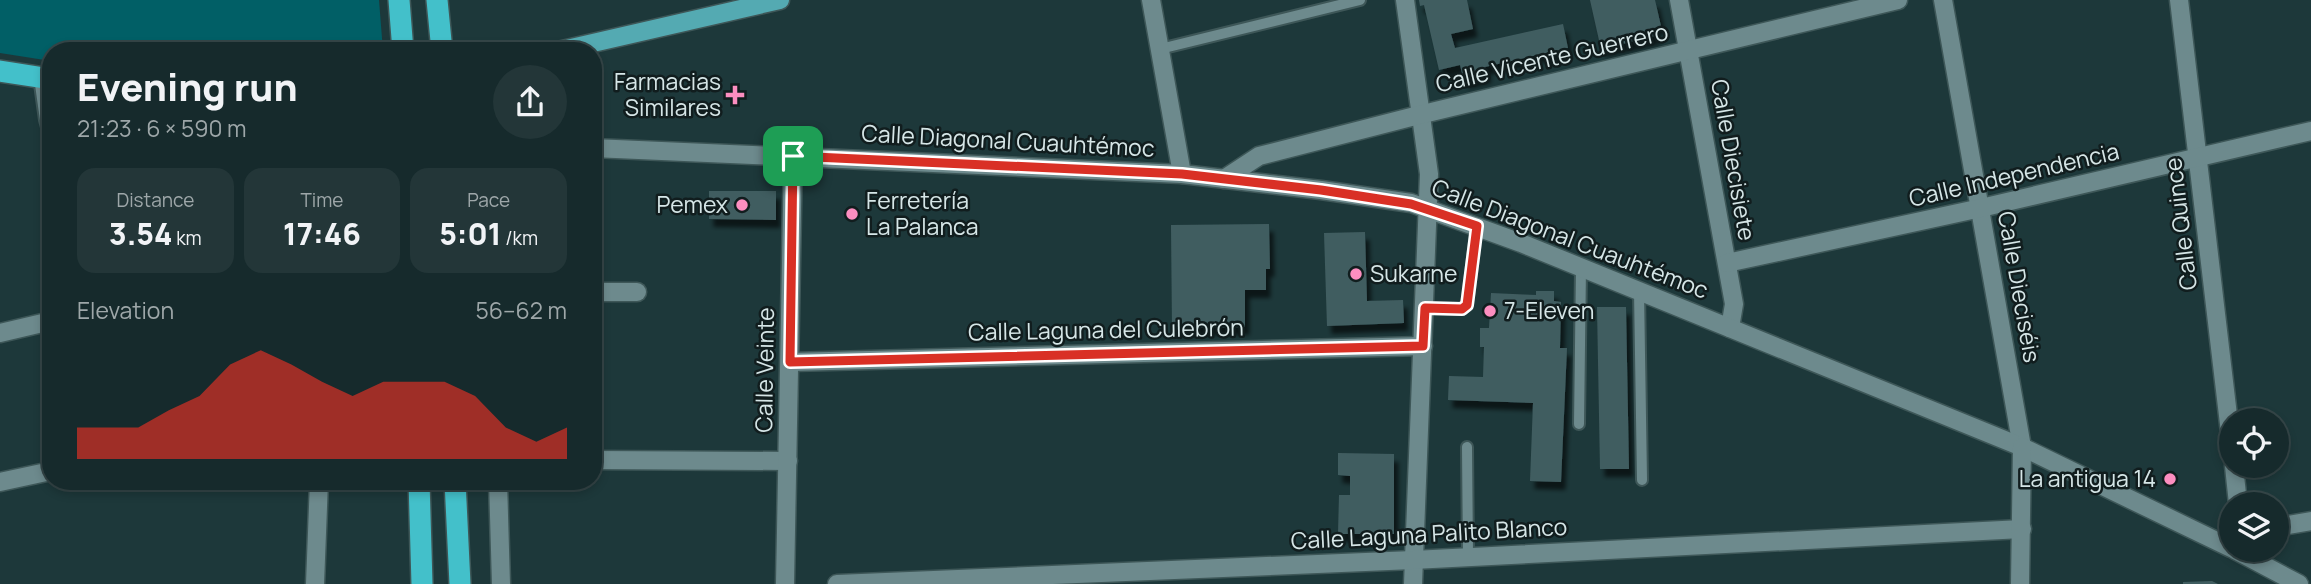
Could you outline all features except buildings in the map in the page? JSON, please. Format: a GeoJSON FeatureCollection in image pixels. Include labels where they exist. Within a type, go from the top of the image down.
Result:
{"type":"FeatureCollection","features":[{"type":"Feature","properties":{"kind":"highway"},"geometry":{"type":"LineString","coordinates":[[399,0],[402,42]]}},
{"type":"Feature","properties":{"kind":"highway"},"geometry":{"type":"LineString","coordinates":[[437,0],[441,42]]}},
{"type":"Feature","properties":{"kind":"highway"},"geometry":{"type":"LineString","coordinates":[[0,71],[42,78]]}},
{"type":"Feature","properties":{"kind":"highway"},"geometry":{"type":"LineString","coordinates":[[419,490],[422,584]]}},
{"type":"Feature","properties":{"kind":"highway"},"geometry":{"type":"LineString","coordinates":[[455,490],[460,584]]}},
{"type":"Feature","properties":{"kind":"main road"},"geometry":{"type":"LineString","coordinates":[[597,42],[780,0]]}},
{"type":"Feature","properties":{"kind":"street"},"geometry":{"type":"LineString","coordinates":[[1150,0],[1182,174]]}},
{"type":"Feature","properties":{"kind":"street"},"geometry":{"type":"LineString","coordinates":[[1405,0],[1429,174],[1413,584]]}},
{"type":"Feature","properties":{"kind":"street","name":"Calle Diecisiete"},"geometry":{"type":"LineString","coordinates":[[1679,0],[1734,304],[1730,328]]}},
{"type":"Feature","properties":{"kind":"street","name":"Calle Vicente Guerrero"},"geometry":{"type":"LineString","coordinates":[[1224,179],[1259,156],[1898,0]]}},
{"type":"Feature","properties":{"kind":"street","name":"Calle Dieciséis"},"geometry":{"type":"LineString","coordinates":[[1943,0],[2022,447],[2020,584]]}},
{"type":"Feature","properties":{"kind":"street","name":"Calle Quince"},"geometry":{"type":"LineString","coordinates":[[2179,0],[2227,408]]}},
{"type":"Feature","properties":{"kind":"street","name":"Calle Independencia"},"geometry":{"type":"LineString","coordinates":[[1727,263],[1981,208],[2311,131]]}},
{"type":"Feature","properties":{"kind":"street","name":"Calle Diagonal Cuauhtémoc"},"geometry":{"type":"LineString","coordinates":[[602,148],[1182,174],[1411,204],[1477,226],[1581,267],[2022,447],[2219,541]]}},
{"type":"Feature","properties":{"kind":"street","name":"Calle Veinte"},"geometry":{"type":"LineString","coordinates":[[785,584],[793,156]]}},
{"type":"Feature","properties":{"kind":"street"},"geometry":{"type":"LineString","coordinates":[[602,292],[637,292]]}},
{"type":"Feature","properties":{"kind":"street"},"geometry":{"type":"LineString","coordinates":[[0,333],[42,323]]}},
{"type":"Feature","properties":{"kind":"street","name":"Calle Laguna del Culebrón"},"geometry":{"type":"LineString","coordinates":[[790,362],[1423,346]]}},
{"type":"Feature","properties":{"kind":"street"},"geometry":{"type":"LineString","coordinates":[[602,460],[788,461]]}},
{"type":"Feature","properties":{"kind":"street"},"geometry":{"type":"LineString","coordinates":[[0,482],[42,473]]}},
{"type":"Feature","properties":{"kind":"street"},"geometry":{"type":"LineString","coordinates":[[315,584],[319,490]]}},
{"type":"Feature","properties":{"kind":"street"},"geometry":{"type":"LineString","coordinates":[[498,490],[501,584]]}},
{"type":"Feature","properties":{"kind":"street"},"geometry":{"type":"LineString","coordinates":[[2289,525],[2311,520]]}},
{"type":"Feature","properties":{"kind":"street","name":"Calle Laguna Palito Blanco"},"geometry":{"type":"LineString","coordinates":[[837,584],[1413,560],[2022,529]]}},
{"type":"Feature","properties":{"kind":"street","name":"Calle Diagonal Cuauhtémoc"},"geometry":{"type":"LineString","coordinates":[[2260,562],[2299,584]]}},
{"type":"Feature","properties":{"kind":"lane"},"geometry":{"type":"LineString","coordinates":[[1160,49],[1360,0]]}},
{"type":"Feature","properties":{"kind":"lane"},"geometry":{"type":"LineString","coordinates":[[1425,308],[1462,309],[1467,305],[1477,226]]}},
{"type":"Feature","properties":{"kind":"lane"},"geometry":{"type":"LineString","coordinates":[[1579,424],[1581,267]]}},
{"type":"Feature","properties":{"kind":"lane"},"geometry":{"type":"LineString","coordinates":[[1639,291],[1642,480]]}},
{"type":"Feature","properties":{"kind":"lane"},"geometry":{"type":"LineString","coordinates":[[1466,447],[1468,556]]}},
{"type":"Feature","properties":{"kind":"shaded area"},"geometry":{"type":"Polygon","coordinates":[[[0,0],[379,0],[382,42],[42,42],[42,60],[0,53],[0,0]]]}},
{"type":"Feature","properties":{"kind":"place","name":"Farmacias Similares"},"geometry":{"type":"Point","coordinates":[735,95]}},
{"type":"Feature","properties":{"kind":"place","name":"Pemex"},"geometry":{"type":"Point","coordinates":[742,205]}},
{"type":"Feature","properties":{"kind":"place","name":"Ferretería La Palanca"},"geometry":{"type":"Point","coordinates":[852,214]}},
{"type":"Feature","properties":{"kind":"place","name":"Sukarne"},"geometry":{"type":"Point","coordinates":[1356,274]}},
{"type":"Feature","properties":{"kind":"place","name":"7-Eleven"},"geometry":{"type":"Point","coordinates":[1490,311]}},
{"type":"Feature","properties":{"kind":"place","name":"La antigua 14"},"geometry":{"type":"Point","coordinates":[2170,479]}},
{"type":"Feature","properties":{"kind":"route"},"geometry":{"type":"LineString","coordinates":[[793,156],[1182,174],[1321,190],[1411,204],[1477,226],[1467,305],[1462,309],[1425,308],[1423,346],[790,362],[793,156]]}}]}
